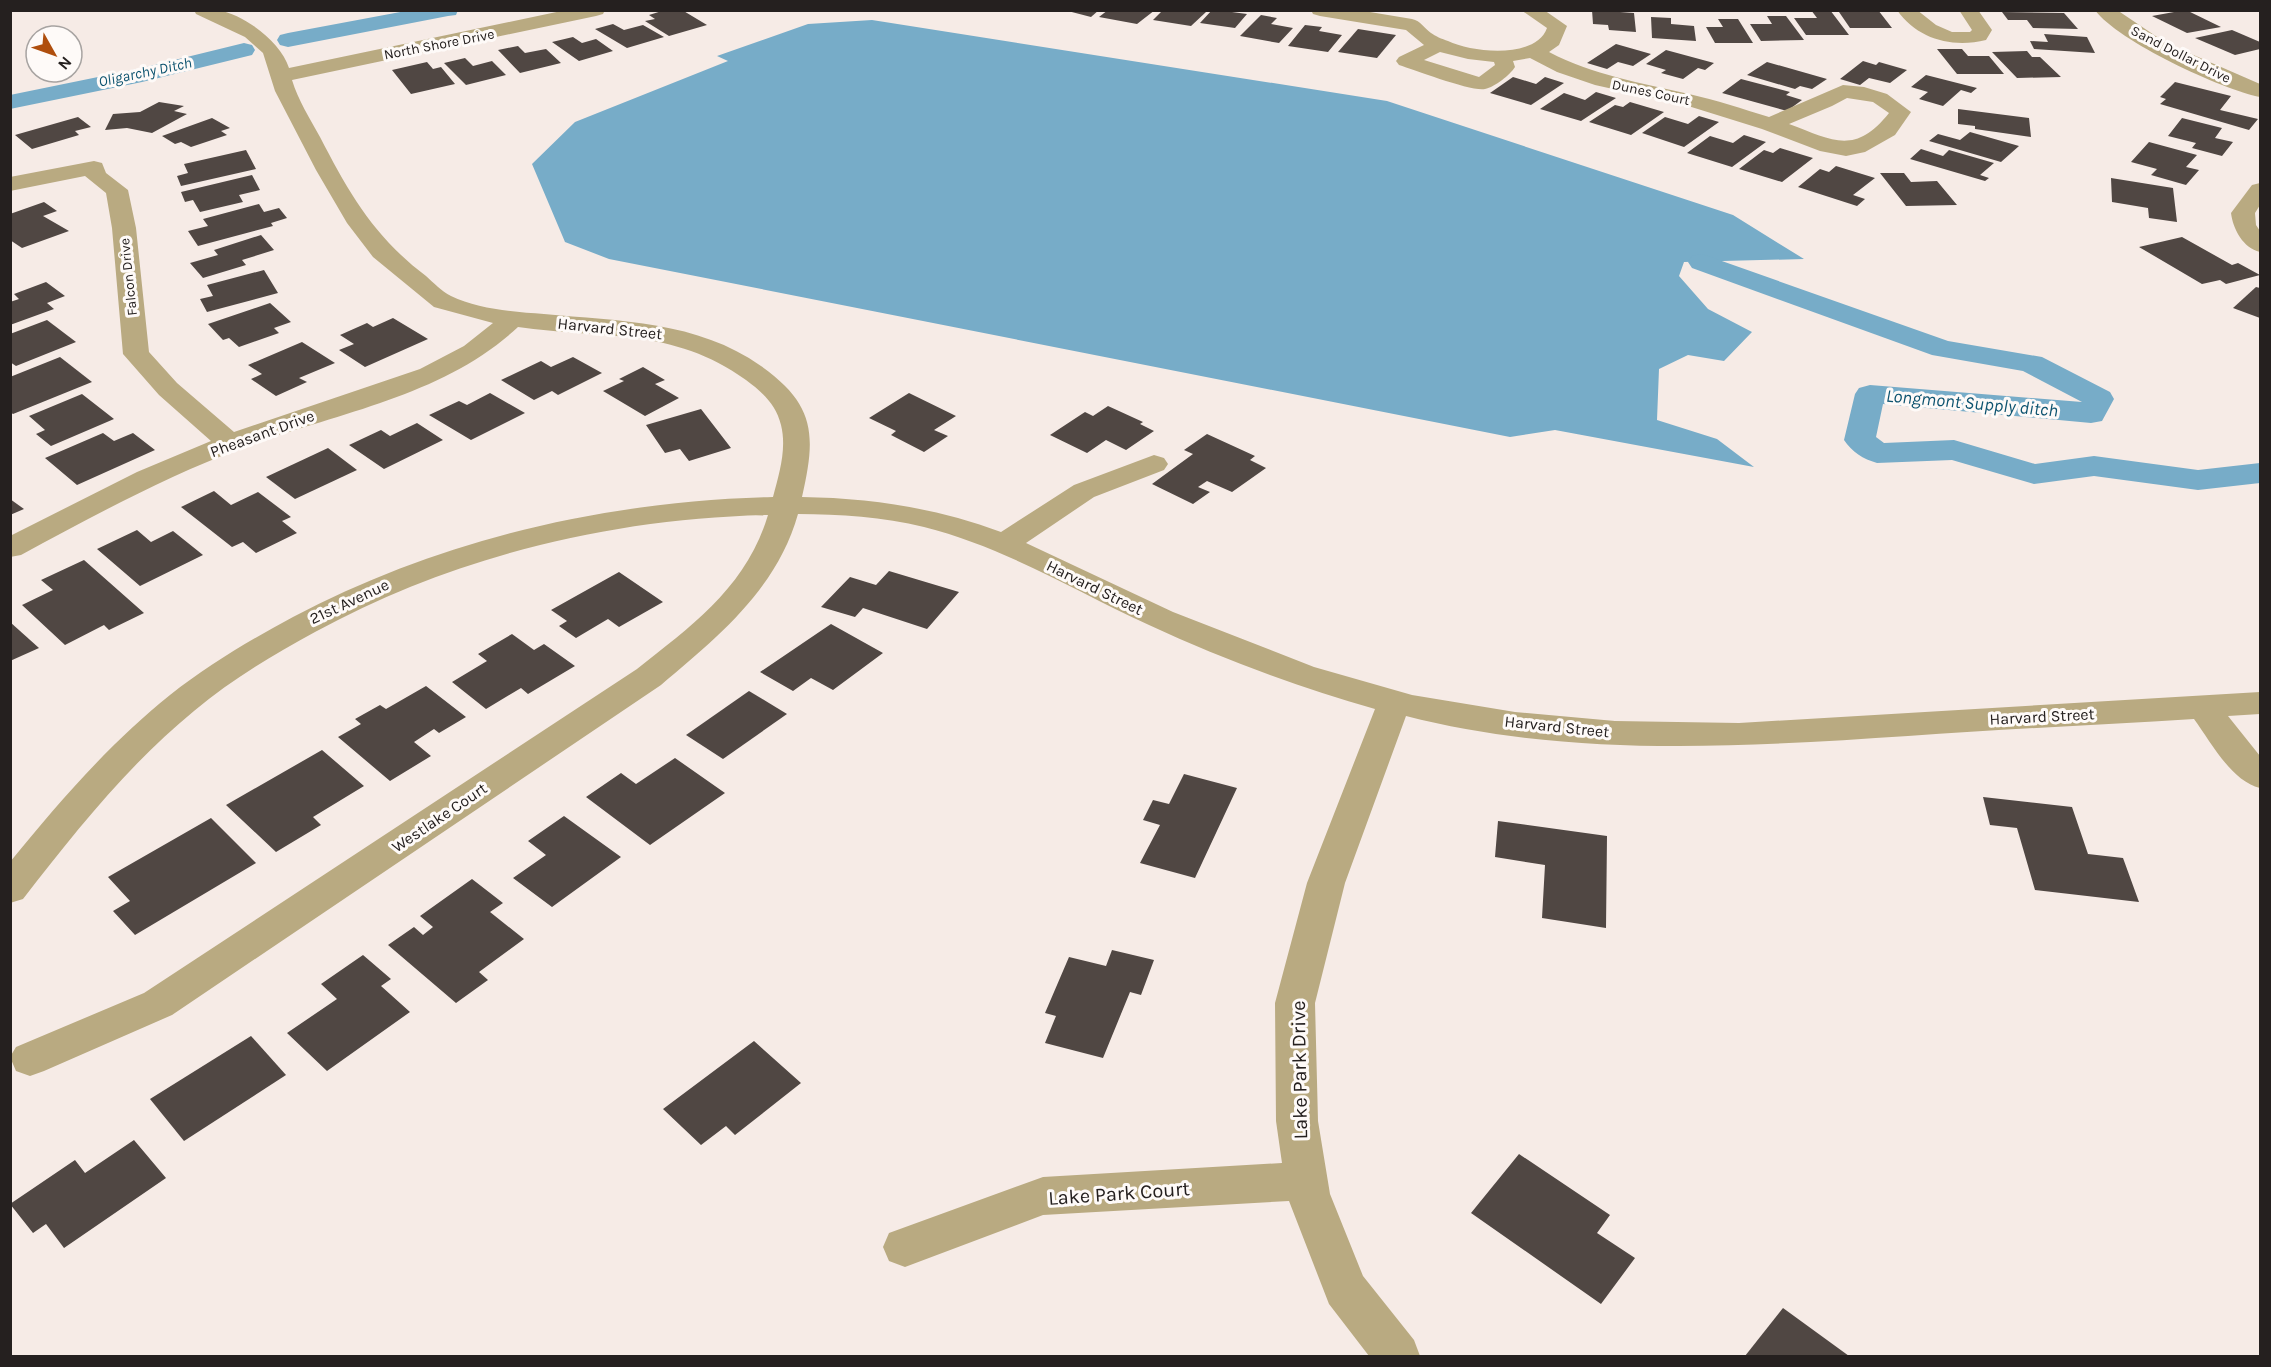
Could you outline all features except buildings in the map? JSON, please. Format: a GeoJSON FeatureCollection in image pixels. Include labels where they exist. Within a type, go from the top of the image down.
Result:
{"type":"FeatureCollection","features":[{"type":"Feature","properties":{"kind":"street","name":"Harvard Street"},"geometry":{"type":"LineString","coordinates":[[203,10],[261,40],[272,51],[280,66],[286,93],[333,180],[372,241],[408,275],[444,303],[512,319],[646,330],[709,346],[750,367],[780,394],[794,417],[799,451],[784,505],[856,507],[929,519],[1004,544],[1082,579],[1158,618],[1269,664],[1394,703],[1458,715],[1588,731],[1718,735],[2260,703]]}},
{"type":"Feature","properties":{"kind":"street","name":"North Shore Drive"},"geometry":{"type":"LineString","coordinates":[[281,76],[596,10]]}},
{"type":"Feature","properties":{"kind":"street"},"geometry":{"type":"LineString","coordinates":[[1320,10],[1418,18],[1421,36],[1437,46],[1458,53],[1502,56],[1534,52],[1554,41],[1557,26],[1531,11]]}},
{"type":"Feature","properties":{"kind":"street"},"geometry":{"type":"LineString","coordinates":[[1906,10],[1922,26],[1934,32],[1972,39],[1979,36],[1982,30],[1968,10]]}},
{"type":"Feature","properties":{"kind":"street","name":"Sand Dollar Drive"},"geometry":{"type":"LineString","coordinates":[[2104,10],[2148,40],[2221,76],[2260,92]]}},
{"type":"Feature","properties":{"kind":"street"},"geometry":{"type":"LineString","coordinates":[[1437,46],[1406,61],[1482,84],[1505,67],[1502,56]]}},
{"type":"Feature","properties":{"kind":"street","name":"Dunes Court"},"geometry":{"type":"LineString","coordinates":[[1534,52],[1564,68],[1602,81],[1690,100],[1770,124],[1803,138],[1846,149],[1857,147],[1881,134],[1900,112],[1880,98],[1864,93],[1843,91],[1825,102],[1770,124]]}},
{"type":"Feature","properties":{"kind":"street","name":"Falcon Drive"},"geometry":{"type":"LineString","coordinates":[[10,184],[94,168],[96,176],[117,190],[124,228],[136,354],[168,389],[230,443]]}},
{"type":"Feature","properties":{"kind":"street"},"geometry":{"type":"LineString","coordinates":[[2260,190],[2243,213],[2244,226],[2260,245]]}},
{"type":"Feature","properties":{"kind":"street","name":"Pheasant Drive"},"geometry":{"type":"LineString","coordinates":[[10,548],[138,482],[230,443],[411,383],[457,362],[493,338],[512,319]]}},
{"type":"Feature","properties":{"kind":"street"},"geometry":{"type":"LineString","coordinates":[[1004,544],[1084,491],[1154,464]]}},
{"type":"Feature","properties":{"kind":"street","name":"21st Avenue"},"geometry":{"type":"LineString","coordinates":[[10,889],[66,818],[132,746],[208,683],[290,630],[376,586],[488,548],[554,530],[641,514],[717,507],[784,505]]}},
{"type":"Feature","properties":{"kind":"street","name":"Westlake Court"},"geometry":{"type":"LineString","coordinates":[[30,1059],[158,1004],[649,677],[706,630],[755,577],[774,541],[784,505]]}},
{"type":"Feature","properties":{"kind":"street","name":"Lake Park Drive"},"geometry":{"type":"LineString","coordinates":[[1394,703],[1326,883],[1295,1003],[1297,1121],[1308,1194],[1346,1289],[1397,1356]]}},
{"type":"Feature","properties":{"kind":"street"},"geometry":{"type":"LineString","coordinates":[[2203,707],[2242,758],[2260,776]]}},
{"type":"Feature","properties":{"kind":"street","name":"Lake Park Court"},"geometry":{"type":"LineString","coordinates":[[905,1247],[1042,1196],[1305,1181]]}},
{"type":"Feature","properties":{"kind":"water"},"geometry":{"type":"Polygon","coordinates":[[[872,20],[1387,101],[1733,215],[1804,259],[1684,262],[1679,276],[1708,309],[1752,332],[1724,361],[1688,355],[1659,369],[1657,420],[1717,439],[1754,467],[1555,430],[1510,437],[609,259],[565,242],[532,164],[575,122],[728,61],[717,56],[808,24],[872,20]]]}},
{"type":"Feature","properties":{"kind":"waterway","name":"Oligarchy Ditch"},"geometry":{"type":"LineString","coordinates":[[288,40],[448,10]]}},
{"type":"Feature","properties":{"kind":"waterway","name":"Oligarchy Ditch"},"geometry":{"type":"LineString","coordinates":[[10,102],[142,75],[244,50]]}},
{"type":"Feature","properties":{"kind":"waterway","name":"Longmont Supply ditch"},"geometry":{"type":"LineString","coordinates":[[1702,262],[1942,349],[2031,363],[2099,399],[2091,414],[1870,394],[1860,440],[1877,453],[1954,450],[2034,474],[2094,466],[2198,480],[2260,473]]}}]}
